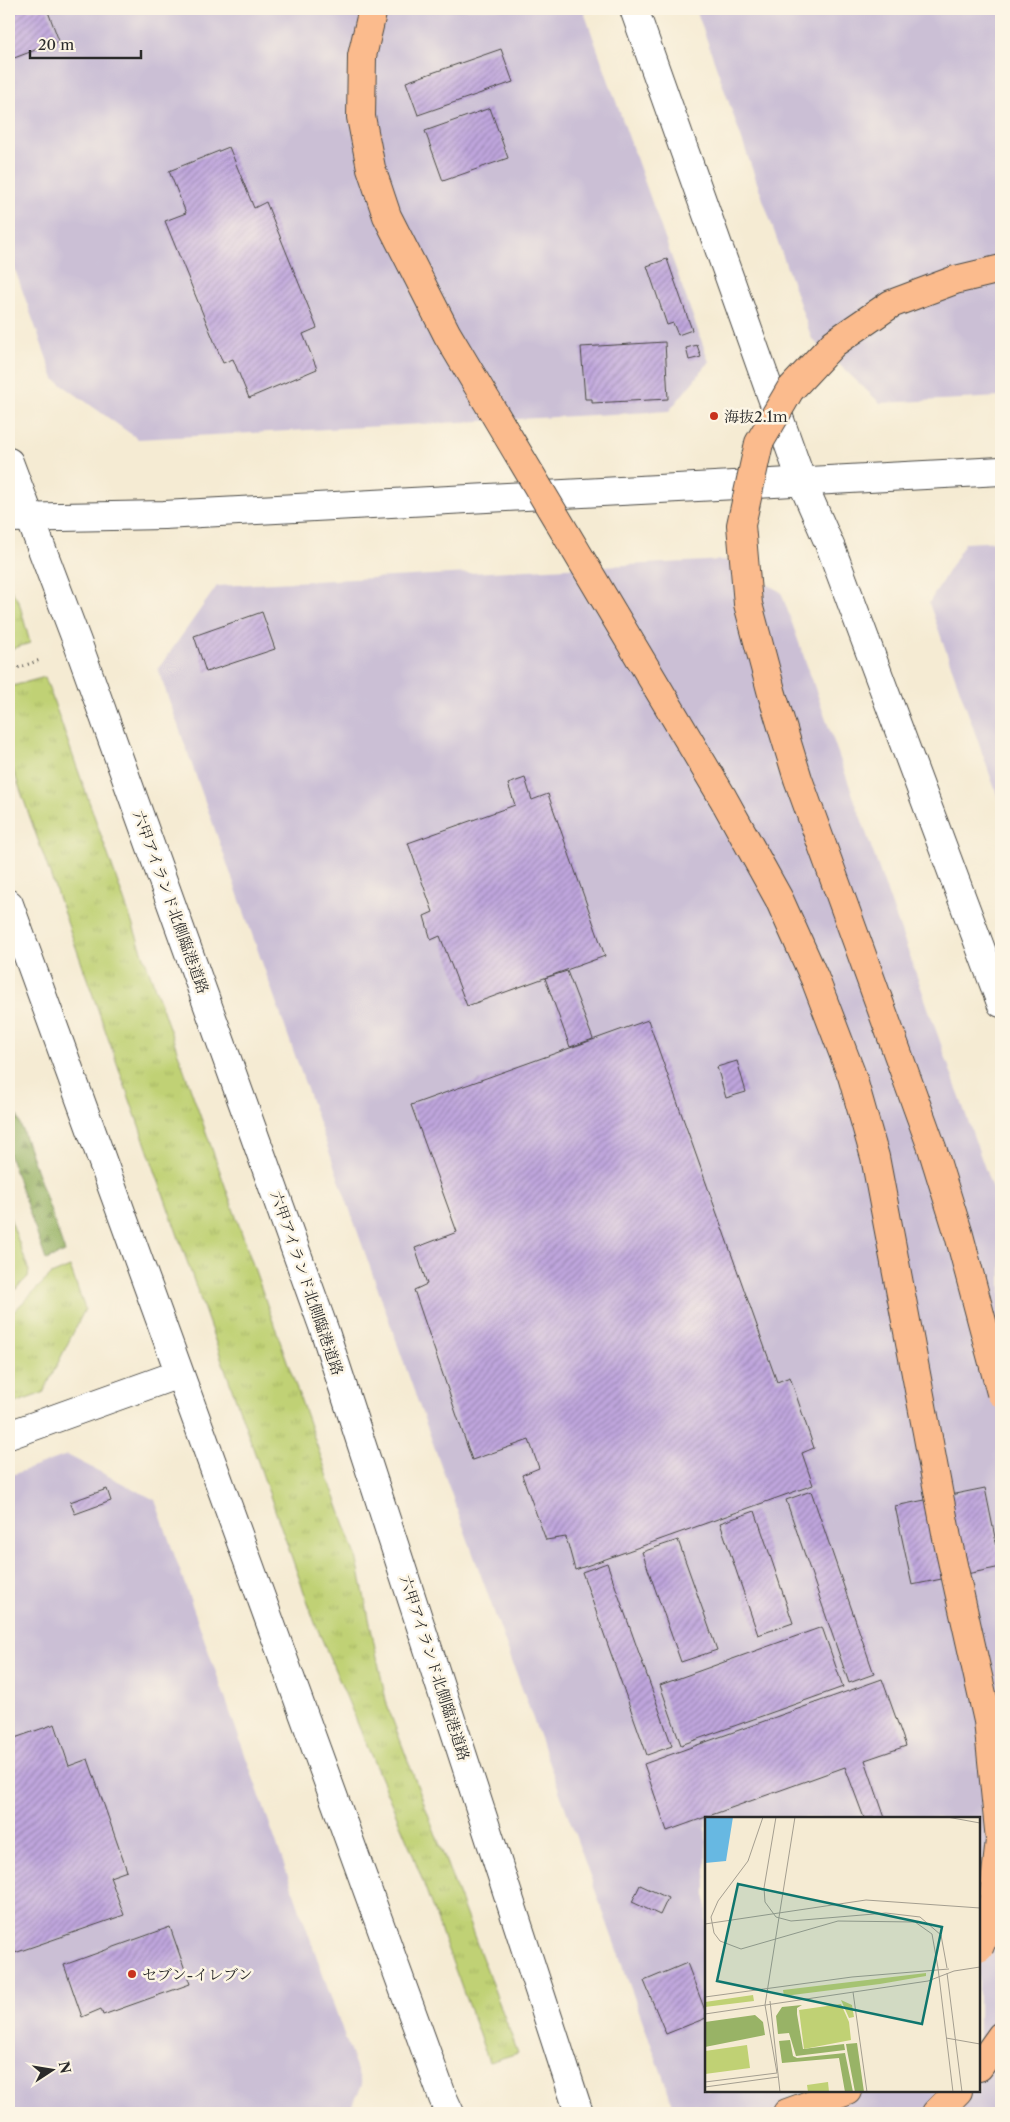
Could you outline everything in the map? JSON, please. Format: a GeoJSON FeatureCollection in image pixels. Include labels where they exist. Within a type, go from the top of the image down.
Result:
{"type":"FeatureCollection","features":[{"type":"Feature","properties":{"kind":"highway"},"geometry":{"type":"LineString","coordinates":[[373,9],[362,56],[360,117],[371,168],[387,216],[447,334],[723,798],[779,899],[815,979],[852,1076],[875,1157],[947,1538],[988,1721],[1000,1840],[991,1918],[980,1946]]}},
{"type":"Feature","properties":{"kind":"highway"},"geometry":{"type":"LineString","coordinates":[[1001,269],[954,280],[891,304],[834,343],[790,390],[759,443],[741,524],[748,604],[775,704],[798,779],[932,1148],[959,1235],[1001,1393]]}},
{"type":"Feature","properties":{"kind":"highway"},"geometry":{"type":"LineString","coordinates":[[980,2066],[1001,2036]]}},
{"type":"Feature","properties":{"kind":"highway"},"geometry":{"type":"LineString","coordinates":[[787,2113],[844,2092]]}},
{"type":"Feature","properties":{"kind":"highway"},"geometry":{"type":"LineString","coordinates":[[936,2113],[957,2092]]}},
{"type":"Feature","properties":{"kind":"street"},"geometry":{"type":"LineString","coordinates":[[634,9],[802,482],[831,548],[1001,1002]]}},
{"type":"Feature","properties":{"kind":"street","name":"六甲アイランド北側臨港道路"},"geometry":{"type":"LineString","coordinates":[[9,462],[16,520],[79,647],[325,1332],[579,2113]]}},
{"type":"Feature","properties":{"kind":"street"},"geometry":{"type":"LineString","coordinates":[[16,520],[164,515],[1001,471]]}},
{"type":"Feature","properties":{"kind":"street"},"geometry":{"type":"LineString","coordinates":[[9,904],[450,2113]]}},
{"type":"Feature","properties":{"kind":"street"},"geometry":{"type":"LineString","coordinates":[[9,1435],[180,1374]]}},
{"type":"Feature","properties":{"kind":"path"},"geometry":{"type":"LineString","coordinates":[[9,671],[40,660]]}},
{"type":"Feature","properties":{"kind":"shaded area"},"geometry":{"type":"Polygon","coordinates":[[[9,9],[583,9],[709,362],[669,411],[138,439],[54,379],[9,253],[9,9]]]}},
{"type":"Feature","properties":{"kind":"shaded area"},"geometry":{"type":"Polygon","coordinates":[[[696,9],[1001,9],[1001,397],[880,403],[812,339],[696,9]]]}},
{"type":"Feature","properties":{"kind":"shaded area"},"geometry":{"type":"Polygon","coordinates":[[[1001,541],[1001,806],[929,603],[965,543],[1001,541]]]}},
{"type":"Feature","properties":{"kind":"shaded area"},"geometry":{"type":"Polygon","coordinates":[[[725,560],[781,592],[1001,1214],[1001,2113],[676,2113],[414,1391],[158,669],[217,586],[725,560]]]}},
{"type":"Feature","properties":{"kind":"shaded area"},"geometry":{"type":"Polygon","coordinates":[[[67,1455],[155,1500],[362,2085],[348,2113],[9,2113],[9,1476],[67,1455]]]}},
{"type":"Feature","properties":{"kind":"green space"},"geometry":{"type":"Polygon","coordinates":[[[9,587],[19,602],[30,643],[9,650],[9,587]]]}},
{"type":"Feature","properties":{"kind":"green space"},"geometry":{"type":"Polygon","coordinates":[[[45,677],[356,1556],[387,1705],[518,2053],[489,2062],[412,1852],[315,1623],[9,758],[9,687],[45,677]]]}},
{"type":"Feature","properties":{"kind":"green space"},"geometry":{"type":"Polygon","coordinates":[[[9,1092],[65,1252],[46,1260],[9,1154],[9,1092]]]}},
{"type":"Feature","properties":{"kind":"green space"},"geometry":{"type":"Polygon","coordinates":[[[9,1215],[29,1271],[28,1277],[9,1296],[9,1215]]]}},
{"type":"Feature","properties":{"kind":"green space"},"geometry":{"type":"Polygon","coordinates":[[[70,1267],[85,1309],[43,1393],[9,1405],[9,1316],[51,1275],[70,1267]]]}},
{"type":"Feature","properties":{"kind":"building"},"geometry":{"type":"Polygon","coordinates":[[[9,9],[47,9],[59,41],[9,60],[9,9]]]}},
{"type":"Feature","properties":{"kind":"building"},"geometry":{"type":"Polygon","coordinates":[[[501,49],[513,82],[418,115],[406,82],[501,49]]]}},
{"type":"Feature","properties":{"kind":"building"},"geometry":{"type":"Polygon","coordinates":[[[490,108],[508,158],[443,181],[425,131],[490,108]]]}},
{"type":"Feature","properties":{"kind":"building"},"geometry":{"type":"Polygon","coordinates":[[[229,147],[254,208],[266,202],[317,328],[303,334],[317,369],[249,398],[233,359],[223,363],[165,221],[186,213],[169,171],[229,147]]]}},
{"type":"Feature","properties":{"kind":"building"},"geometry":{"type":"Polygon","coordinates":[[[667,259],[692,330],[678,335],[673,323],[667,325],[647,266],[667,259]]]}},
{"type":"Feature","properties":{"kind":"building"},"geometry":{"type":"Polygon","coordinates":[[[665,342],[668,399],[592,403],[592,399],[585,399],[581,347],[665,342]]]}},
{"type":"Feature","properties":{"kind":"building"},"geometry":{"type":"Polygon","coordinates":[[[697,345],[701,357],[689,360],[686,348],[697,345]]]}},
{"type":"Feature","properties":{"kind":"building"},"geometry":{"type":"Polygon","coordinates":[[[262,612],[275,649],[206,672],[194,636],[262,612]]]}},
{"type":"Feature","properties":{"kind":"building"},"geometry":{"type":"Polygon","coordinates":[[[525,778],[532,800],[548,794],[605,956],[467,1006],[440,936],[431,940],[424,916],[433,912],[408,843],[515,805],[508,784],[525,778]]]}},
{"type":"Feature","properties":{"kind":"building"},"geometry":{"type":"Polygon","coordinates":[[[567,971],[593,1039],[570,1047],[545,978],[567,971]]]}},
{"type":"Feature","properties":{"kind":"building"},"geometry":{"type":"Polygon","coordinates":[[[648,1020],[777,1382],[790,1377],[814,1448],[802,1453],[813,1485],[575,1570],[566,1537],[546,1540],[522,1475],[539,1468],[529,1440],[472,1460],[414,1290],[427,1284],[415,1248],[457,1232],[411,1105],[648,1020]]]}},
{"type":"Feature","properties":{"kind":"building"},"geometry":{"type":"Polygon","coordinates":[[[737,1061],[746,1092],[726,1098],[717,1067],[737,1061]]]}},
{"type":"Feature","properties":{"kind":"building"},"geometry":{"type":"Polygon","coordinates":[[[985,1488],[1001,1567],[912,1585],[895,1506],[985,1488]]]}},
{"type":"Feature","properties":{"kind":"building"},"geometry":{"type":"Polygon","coordinates":[[[107,1489],[111,1501],[75,1514],[70,1502],[107,1489]]]}},
{"type":"Feature","properties":{"kind":"building"},"geometry":{"type":"Polygon","coordinates":[[[811,1491],[874,1674],[849,1683],[786,1500],[811,1491]]]}},
{"type":"Feature","properties":{"kind":"building"},"geometry":{"type":"Polygon","coordinates":[[[755,1511],[793,1623],[758,1635],[720,1523],[755,1511]]]}},
{"type":"Feature","properties":{"kind":"building"},"geometry":{"type":"Polygon","coordinates":[[[678,1540],[717,1650],[681,1662],[642,1552],[678,1540]]]}},
{"type":"Feature","properties":{"kind":"building"},"geometry":{"type":"Polygon","coordinates":[[[607,1563],[672,1746],[647,1755],[582,1572],[607,1563]]]}},
{"type":"Feature","properties":{"kind":"building"},"geometry":{"type":"Polygon","coordinates":[[[822,1627],[843,1687],[681,1745],[660,1685],[822,1627]]]}},
{"type":"Feature","properties":{"kind":"building"},"geometry":{"type":"Polygon","coordinates":[[[882,1679],[906,1746],[865,1760],[885,1817],[864,1817],[845,1767],[667,1831],[644,1764],[882,1679]]]}},
{"type":"Feature","properties":{"kind":"building"},"geometry":{"type":"Polygon","coordinates":[[[55,1724],[69,1766],[88,1759],[127,1871],[110,1877],[124,1915],[9,1955],[9,1740],[55,1724]]]}},
{"type":"Feature","properties":{"kind":"building"},"geometry":{"type":"Polygon","coordinates":[[[640,1885],[668,1898],[660,1915],[632,1902],[640,1885]]]}},
{"type":"Feature","properties":{"kind":"building"},"geometry":{"type":"Polygon","coordinates":[[[170,1927],[190,1984],[103,2015],[101,2009],[82,2017],[64,1965],[170,1927]]]}},
{"type":"Feature","properties":{"kind":"building"},"geometry":{"type":"Polygon","coordinates":[[[687,1963],[705,2010],[705,2018],[666,2034],[644,1981],[687,1963]]]}},
{"type":"Feature","properties":{"kind":"place","name":"海抜2.1ｍ"},"geometry":{"type":"Point","coordinates":[714,416]}},
{"type":"Feature","properties":{"kind":"place","name":"セブン-イレブン"},"geometry":{"type":"Point","coordinates":[132,1974]}}]}
